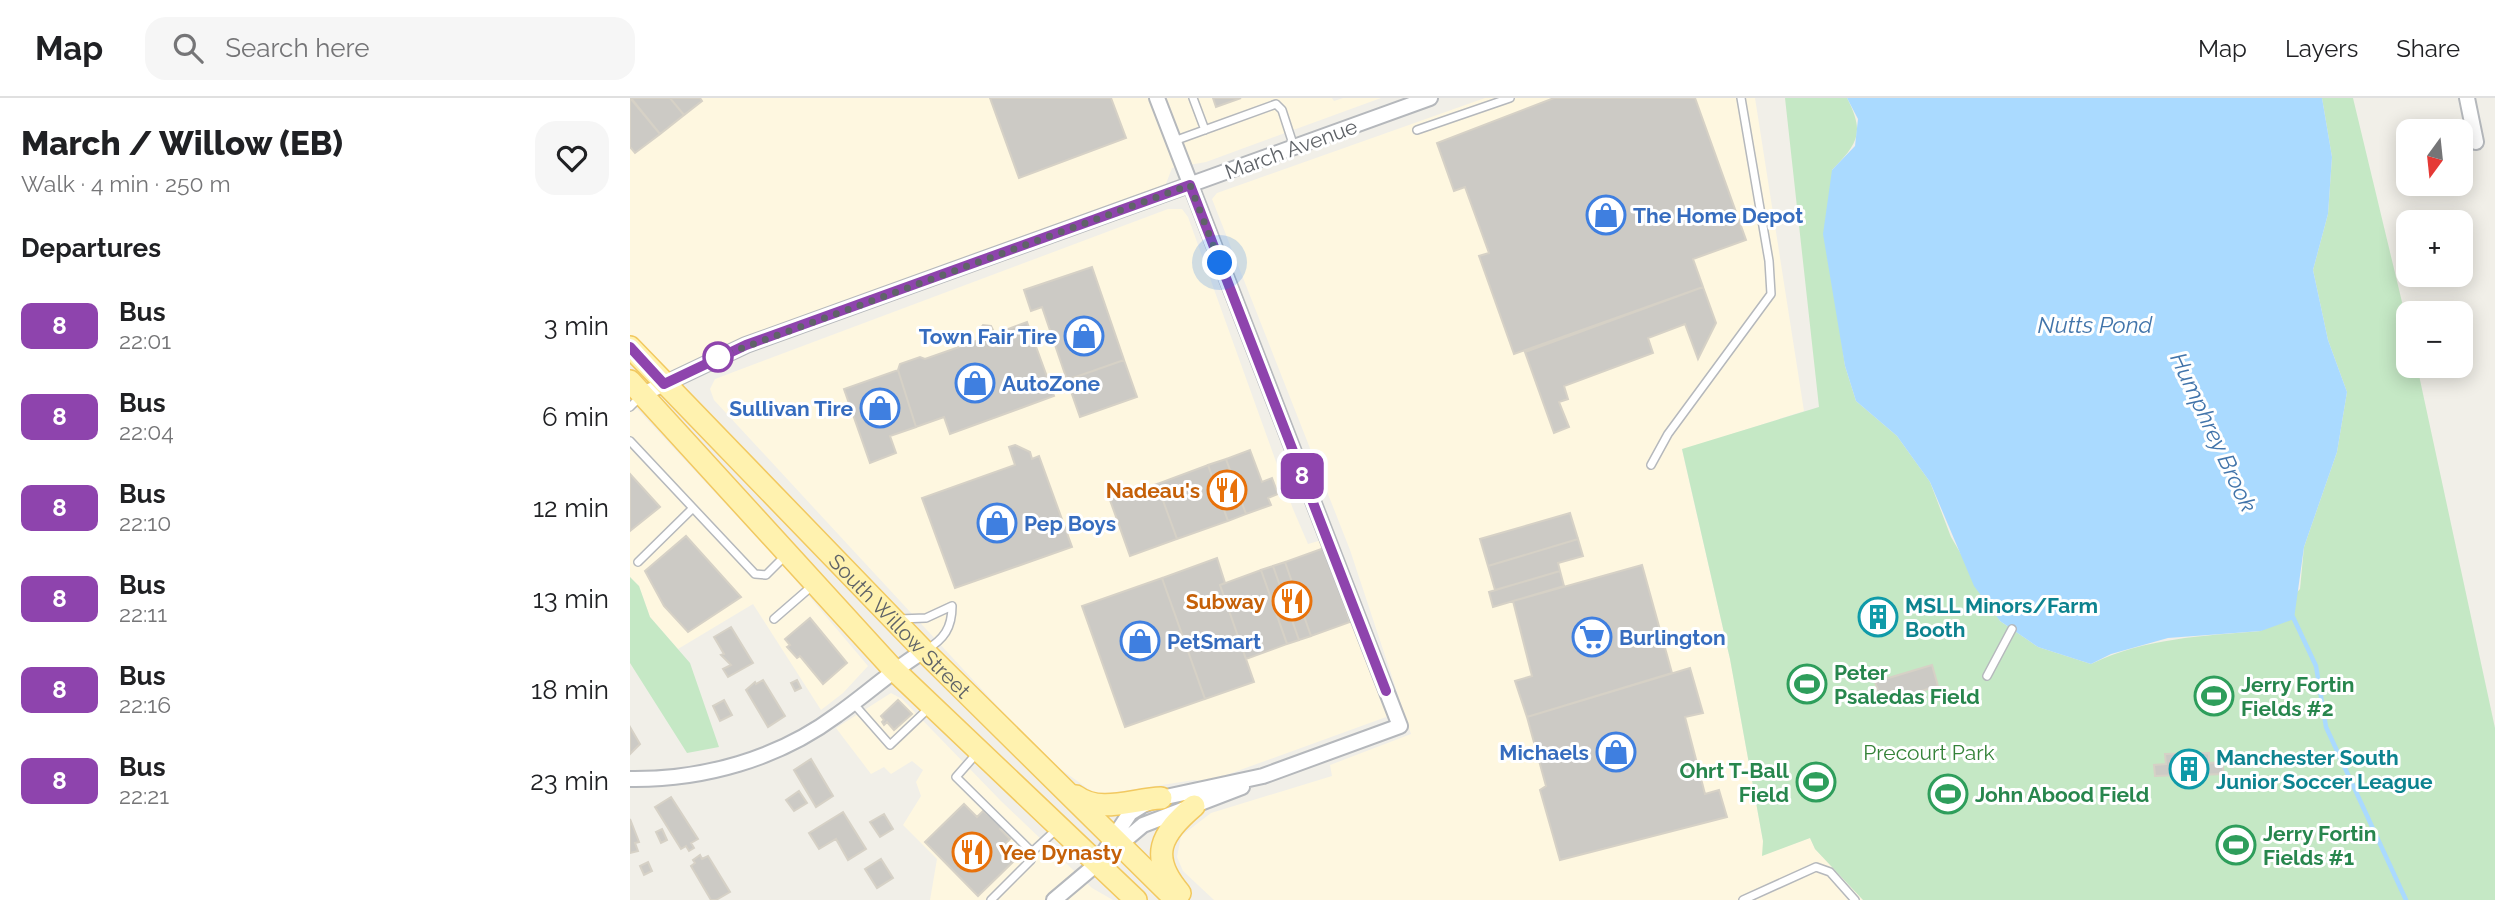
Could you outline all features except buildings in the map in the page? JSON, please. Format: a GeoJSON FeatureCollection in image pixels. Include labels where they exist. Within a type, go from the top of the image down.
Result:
{"type":"FeatureCollection","features":[{"type":"Feature","properties":{"kind":"main road","name":"South Willow Street"},"geometry":{"type":"LineString","coordinates":[[630,346],[895,619],[923,652],[1176,900]]}},
{"type":"Feature","properties":{"kind":"main road","name":"South Willow Street"},"geometry":{"type":"LineString","coordinates":[[634,394],[787,553],[893,669],[1136,900]]}},
{"type":"Feature","properties":{"kind":"main road"},"geometry":{"type":"LineString","coordinates":[[1052,779],[1093,806],[1161,797]]}},
{"type":"Feature","properties":{"kind":"main road"},"geometry":{"type":"LineString","coordinates":[[1186,900],[1166,875],[1163,843],[1169,829],[1194,806]]}},
{"type":"Feature","properties":{"kind":"street"},"geometry":{"type":"LineString","coordinates":[[1115,841],[1158,817],[1194,806],[1263,776],[1400,726],[1157,98]]}},
{"type":"Feature","properties":{"kind":"street","name":"March Avenue"},"geometry":{"type":"LineString","coordinates":[[634,394],[664,384],[746,345],[1430,98]]}},
{"type":"Feature","properties":{"kind":"street"},"geometry":{"type":"LineString","coordinates":[[2467,98],[2476,142]]}},
{"type":"Feature","properties":{"kind":"street"},"geometry":{"type":"LineString","coordinates":[[630,779],[682,776],[755,758],[790,744],[852,703],[893,669],[923,652]]}},
{"type":"Feature","properties":{"kind":"street"},"geometry":{"type":"LineString","coordinates":[[1054,900],[1096,864],[1115,841],[1130,813],[1161,797],[1263,776]]}},
{"type":"Feature","properties":{"kind":"lane"},"geometry":{"type":"LineString","coordinates":[[1193,98],[1205,130]]}},
{"type":"Feature","properties":{"kind":"lane"},"geometry":{"type":"LineString","coordinates":[[1417,130],[1510,98]]}},
{"type":"Feature","properties":{"kind":"lane"},"geometry":{"type":"LineString","coordinates":[[1651,465],[1668,434],[1771,294],[1769,261],[1741,98]]}},
{"type":"Feature","properties":{"kind":"lane"},"geometry":{"type":"LineString","coordinates":[[1173,141],[1275,101],[1282,110],[1294,148]]}},
{"type":"Feature","properties":{"kind":"lane"},"geometry":{"type":"LineString","coordinates":[[630,441],[755,574],[766,575],[787,553]]}},
{"type":"Feature","properties":{"kind":"lane"},"geometry":{"type":"LineString","coordinates":[[638,562],[693,508]]}},
{"type":"Feature","properties":{"kind":"lane"},"geometry":{"type":"LineString","coordinates":[[774,619],[815,584]]}},
{"type":"Feature","properties":{"kind":"lane"},"geometry":{"type":"LineString","coordinates":[[895,619],[926,618],[952,606],[952,622],[942,640],[923,652]]}},
{"type":"Feature","properties":{"kind":"lane"},"geometry":{"type":"LineString","coordinates":[[1987,676],[2012,629]]}},
{"type":"Feature","properties":{"kind":"lane"},"geometry":{"type":"LineString","coordinates":[[852,703],[890,745],[932,706]]}},
{"type":"Feature","properties":{"kind":"lane"},"geometry":{"type":"LineString","coordinates":[[979,751],[956,777],[1032,852]]}},
{"type":"Feature","properties":{"kind":"lane"},"geometry":{"type":"LineString","coordinates":[[990,900],[1031,860],[1032,852],[1058,828]]}},
{"type":"Feature","properties":{"kind":"lane"},"geometry":{"type":"LineString","coordinates":[[1743,900],[1816,867],[1830,872],[1855,900]]}},
{"type":"Feature","properties":{"kind":"shaded area"},"geometry":{"type":"Polygon","coordinates":[[[630,98],[1332,98],[1334,101],[1343,98],[1381,98],[1206,162],[1172,168],[1161,197],[1031,241],[664,384],[630,347],[630,98]]]}},
{"type":"Feature","properties":{"kind":"shaded area"},"geometry":{"type":"Polygon","coordinates":[[[1485,98],[1755,98],[1804,411],[1682,450],[1730,659],[1763,841],[1763,855],[1810,838],[1815,849],[1863,900],[1214,900],[1183,871],[1177,857],[1181,836],[1211,813],[1332,776],[1330,765],[1411,734],[1350,550],[1212,199],[1217,193],[1485,98]]]}},
{"type":"Feature","properties":{"kind":"shaded area"},"geometry":{"type":"Polygon","coordinates":[[[1168,209],[1182,209],[1188,217],[1293,509],[1308,544],[1322,540],[1389,716],[1207,782],[1194,780],[1097,795],[1056,766],[1000,709],[714,400],[710,389],[715,379],[1168,209]]]}},
{"type":"Feature","properties":{"kind":"shaded area"},"geometry":{"type":"Polygon","coordinates":[[[630,401],[786,569],[868,666],[843,693],[821,710],[753,604],[678,649],[650,617],[639,586],[630,577],[630,401]]]}},
{"type":"Feature","properties":{"kind":"shaded area"},"geometry":{"type":"Polygon","coordinates":[[[891,693],[902,699],[1001,801],[1092,888],[1113,900],[930,900],[937,859],[903,825],[921,796],[916,782],[923,770],[912,761],[891,774],[884,767],[871,774],[836,728],[891,693]]]}},
{"type":"Feature","properties":{"kind":"green space","name":"Precourt Park"},"geometry":{"type":"Polygon","coordinates":[[[1785,98],[1847,98],[1853,110],[1856,137],[1848,152],[1832,170],[1838,315],[1845,366],[1856,401],[1897,436],[1930,482],[1951,537],[2000,621],[2038,647],[2091,664],[2111,655],[2153,643],[2261,631],[2300,589],[2304,547],[2337,452],[2347,392],[2328,340],[2313,270],[2328,214],[2332,157],[2322,98],[2353,98],[2396,277],[2396,287],[2398,287],[2402,301],[2396,301],[2396,378],[2420,378],[2495,728],[2495,900],[1863,900],[1815,849],[1810,838],[1762,856],[1763,841],[1730,659],[1682,449],[1819,407],[1785,98]]]}},
{"type":"Feature","properties":{"kind":"green space"},"geometry":{"type":"Polygon","coordinates":[[[630,577],[639,586],[650,617],[690,663],[719,747],[687,753],[630,663],[630,577]]]}},
{"type":"Feature","properties":{"kind":"water","name":"Nutts Pond"},"geometry":{"type":"Polygon","coordinates":[[[1847,98],[2322,98],[2332,157],[2328,214],[2313,270],[2328,340],[2347,392],[2337,452],[2304,547],[2294,619],[2261,631],[2168,638],[2111,654],[2091,664],[2038,647],[2000,621],[1974,586],[1930,482],[1897,436],[1856,401],[1845,366],[1823,234],[1832,170],[1855,146],[1858,119],[1847,98]]]}},
{"type":"Feature","properties":{"kind":"waterway"},"geometry":{"type":"LineString","coordinates":[[2293,617],[2316,666],[2326,727],[2406,900]]}},
{"type":"Feature","properties":{"kind":"bus line","name":"8"},"geometry":{"type":"LineString","coordinates":[[630,347],[664,384],[746,345],[1190,185],[1386,691]]}},
{"type":"Feature","properties":{"kind":"place","name":"The Home Depot"},"geometry":{"type":"Point","coordinates":[1606,215]}},
{"type":"Feature","properties":{"kind":"place","name":"Town Fair Tire"},"geometry":{"type":"Point","coordinates":[1084,336]}},
{"type":"Feature","properties":{"kind":"place","name":"AutoZone"},"geometry":{"type":"Point","coordinates":[975,383]}},
{"type":"Feature","properties":{"kind":"place","name":"Sullivan Tire"},"geometry":{"type":"Point","coordinates":[880,408]}},
{"type":"Feature","properties":{"kind":"place","name":"Nadeau's"},"geometry":{"type":"Point","coordinates":[1227,490]}},
{"type":"Feature","properties":{"kind":"place","name":"Pep Boys"},"geometry":{"type":"Point","coordinates":[997,523]}},
{"type":"Feature","properties":{"kind":"place","name":"Subway"},"geometry":{"type":"Point","coordinates":[1292,601]}},
{"type":"Feature","properties":{"kind":"place","name":"MSLL Minors/Farm Booth"},"geometry":{"type":"Point","coordinates":[1878,617]}},
{"type":"Feature","properties":{"kind":"place","name":"Burlington"},"geometry":{"type":"Point","coordinates":[1592,637]}},
{"type":"Feature","properties":{"kind":"place","name":"PetSmart"},"geometry":{"type":"Point","coordinates":[1140,641]}},
{"type":"Feature","properties":{"kind":"place","name":"Peter Psaledas Field"},"geometry":{"type":"Point","coordinates":[1807,684]}},
{"type":"Feature","properties":{"kind":"place","name":"Jerry Fortin Fields #2"},"geometry":{"type":"Point","coordinates":[2214,696]}},
{"type":"Feature","properties":{"kind":"place","name":"Michaels"},"geometry":{"type":"Point","coordinates":[1616,752]}},
{"type":"Feature","properties":{"kind":"place","name":"Manchester South Junior Soccer League"},"geometry":{"type":"Point","coordinates":[2189,769]}},
{"type":"Feature","properties":{"kind":"place","name":"Ohrt T-Ball Field"},"geometry":{"type":"Point","coordinates":[1816,782]}},
{"type":"Feature","properties":{"kind":"place","name":"John Abood Field"},"geometry":{"type":"Point","coordinates":[1948,794]}},
{"type":"Feature","properties":{"kind":"place","name":"Jerry Fortin Fields #1"},"geometry":{"type":"Point","coordinates":[2236,845]}},
{"type":"Feature","properties":{"kind":"place","name":"Yee Dynasty"},"geometry":{"type":"Point","coordinates":[972,852]}},
{"type":"Feature","properties":{"kind":"route"},"geometry":{"type":"LineString","coordinates":[[718,357],[712,359],[1190,185],[1220,263]]}},
{"type":"Feature","properties":{"kind":"water label","name":"Humphrey Brook"},"geometry":{"type":"Point","coordinates":[2214,432]}}]}
